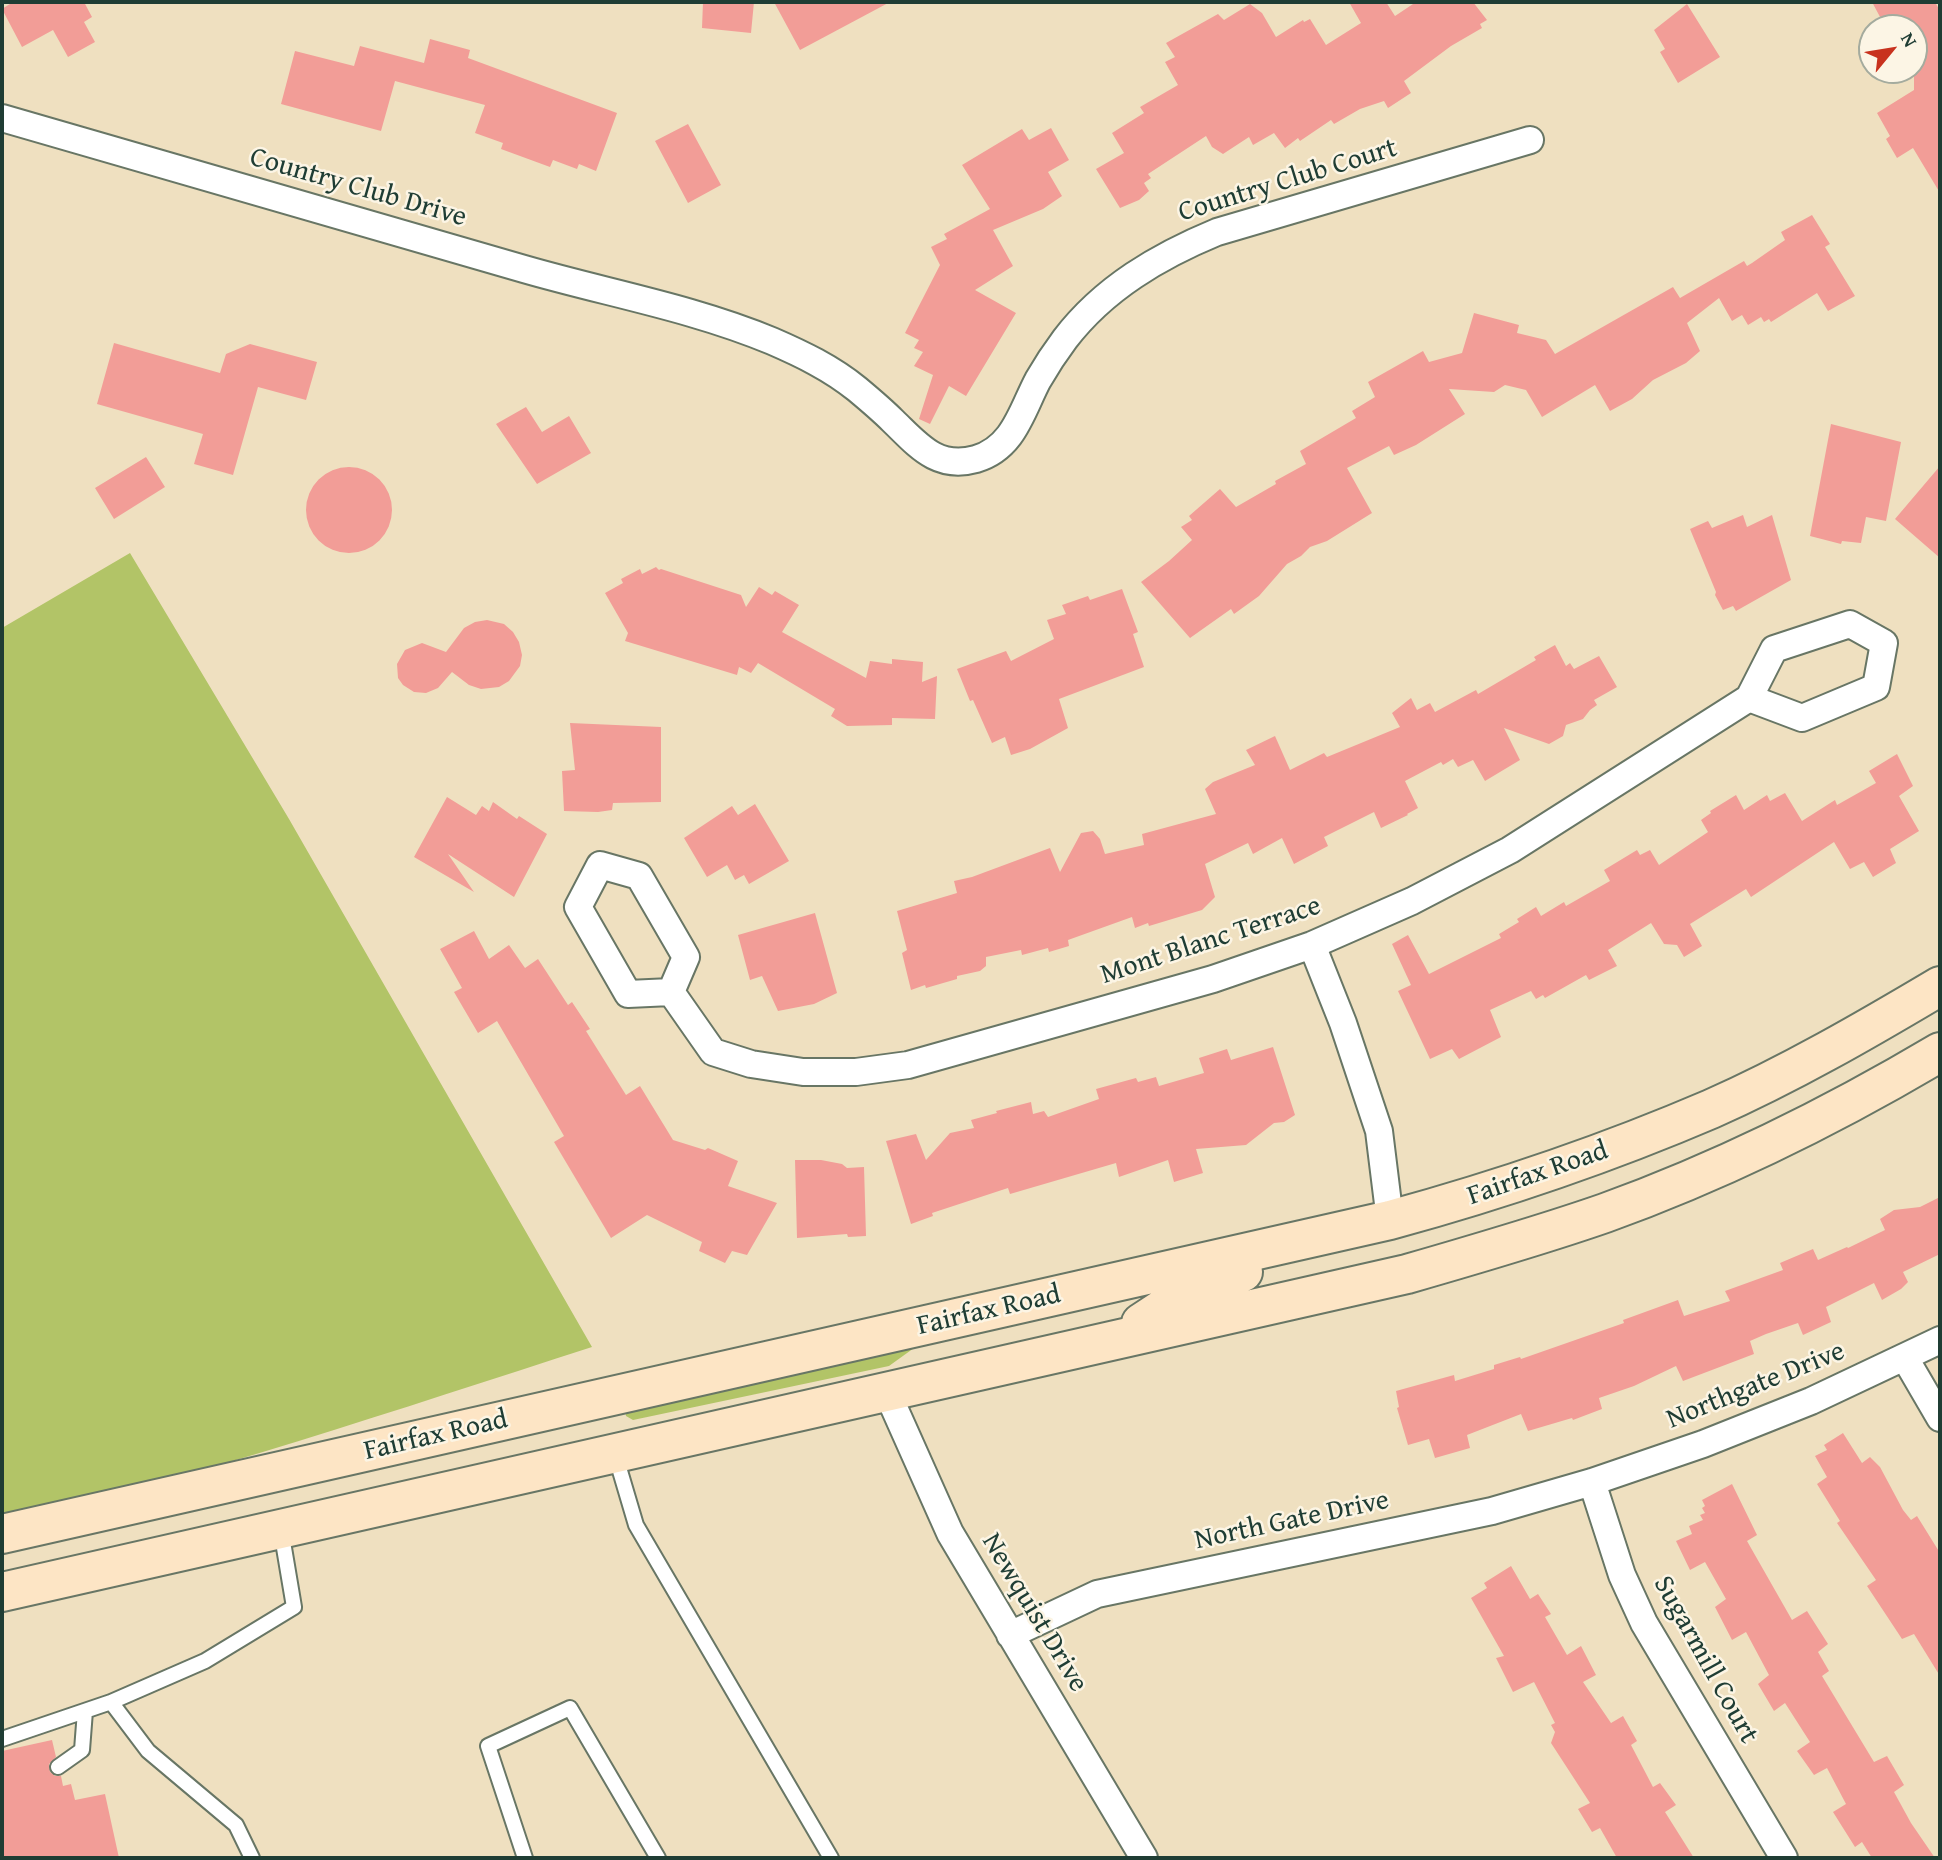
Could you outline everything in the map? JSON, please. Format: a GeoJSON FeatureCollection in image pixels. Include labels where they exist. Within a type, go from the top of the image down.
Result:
{"type":"FeatureCollection","features":[{"type":"Feature","properties":{"kind":"main road","name":"Fairfax Road"},"geometry":{"type":"LineString","coordinates":[[2,1534],[1390,1220],[1489,1193],[1585,1160],[1712,1108],[1804,1064],[1940,986]]}},
{"type":"Feature","properties":{"kind":"main road","name":"Fairfax Road"},"geometry":{"type":"LineString","coordinates":[[2,1592],[1407,1274],[1508,1246],[1594,1216],[1736,1159],[1831,1113],[1940,1052]]}},
{"type":"Feature","properties":{"kind":"main road"},"geometry":{"type":"LineString","coordinates":[[1112,1341],[1173,1302],[1234,1274],[1384,1239],[1390,1230],[1390,1220]]}},
{"type":"Feature","properties":{"kind":"main road"},"geometry":{"type":"LineString","coordinates":[[887,1392],[888,1382],[903,1366],[944,1340],[1017,1318],[1097,1301],[1142,1276]]}},
{"type":"Feature","properties":{"kind":"main road"},"geometry":{"type":"LineString","coordinates":[[615,1453],[652,1402],[750,1378],[775,1360]]}},
{"type":"Feature","properties":{"kind":"street","name":"Country Club Drive"},"geometry":{"type":"LineString","coordinates":[[2,118],[590,288],[698,315]]}},
{"type":"Feature","properties":{"kind":"street","name":"Country Club Court"},"geometry":{"type":"LineString","coordinates":[[698,315],[768,340],[811,359],[855,387],[920,449],[938,458],[957,461],[976,459],[996,450],[1011,436],[1045,369],[1065,338],[1095,306],[1133,274],[1176,249],[1217,232],[1530,140]]}},
{"type":"Feature","properties":{"kind":"street"},"geometry":{"type":"LineString","coordinates":[[1850,624],[1884,643],[1876,687],[1802,718],[1749,698],[1774,649],[1850,624]]}},
{"type":"Feature","properties":{"kind":"street","name":"Mont Blanc Terrace"},"geometry":{"type":"LineString","coordinates":[[671,992],[713,1052],[751,1064],[803,1072],[856,1072],[908,1065],[1213,979],[1312,945],[1412,901],[1510,850],[1749,698]]}},
{"type":"Feature","properties":{"kind":"street"},"geometry":{"type":"LineString","coordinates":[[600,865],[639,876],[686,957],[671,992],[628,994],[578,907],[600,865]]}},
{"type":"Feature","properties":{"kind":"street"},"geometry":{"type":"LineString","coordinates":[[1312,945],[1343,1023],[1379,1131],[1390,1220]]}},
{"type":"Feature","properties":{"kind":"street","name":"Northgate Drive"},"geometry":{"type":"LineString","coordinates":[[1592,1482],[1703,1444],[1811,1401],[1940,1340]]}},
{"type":"Feature","properties":{"kind":"street"},"geometry":{"type":"LineString","coordinates":[[1905,1358],[1940,1418]]}},
{"type":"Feature","properties":{"kind":"street","name":"Newquist Drive"},"geometry":{"type":"LineString","coordinates":[[887,1392],[950,1533],[1144,1858]]}},
{"type":"Feature","properties":{"kind":"street","name":"North Gate Drive"},"geometry":{"type":"LineString","coordinates":[[1010,1635],[1097,1594],[1492,1511],[1592,1482]]}},
{"type":"Feature","properties":{"kind":"street","name":"Sugarmill Court"},"geometry":{"type":"LineString","coordinates":[[1592,1482],[1622,1575],[1643,1623],[1784,1858]]}},
{"type":"Feature","properties":{"kind":"lane"},"geometry":{"type":"LineString","coordinates":[[615,1453],[636,1525],[831,1858]]}},
{"type":"Feature","properties":{"kind":"lane"},"geometry":{"type":"LineString","coordinates":[[2,1739],[111,1702],[205,1661],[294,1607],[281,1529]]}},
{"type":"Feature","properties":{"kind":"lane"},"geometry":{"type":"LineString","coordinates":[[111,1702],[148,1751],[236,1825],[251,1858]]}},
{"type":"Feature","properties":{"kind":"lane"},"geometry":{"type":"LineString","coordinates":[[525,1858],[488,1746],[570,1708],[658,1858]]}},
{"type":"Feature","properties":{"kind":"lane"},"geometry":{"type":"LineString","coordinates":[[58,1767],[82,1750],[85,1711]]}},
{"type":"Feature","properties":{"kind":"green space"},"geometry":{"type":"Polygon","coordinates":[[[130,553],[289,819],[592,1347],[225,1463],[2,1525],[2,628],[130,553]]]}},
{"type":"Feature","properties":{"kind":"green space"},"geometry":{"type":"Polygon","coordinates":[[[932,1342],[914,1348],[889,1366],[633,1420],[626,1416],[625,1409],[932,1342]]]}},
{"type":"Feature","properties":{"kind":"building"},"geometry":{"type":"Polygon","coordinates":[[[13,2],[84,2],[92,17],[84,22],[95,42],[68,57],[53,30],[22,47],[2,9],[13,2]]]}},
{"type":"Feature","properties":{"kind":"building"},"geometry":{"type":"Polygon","coordinates":[[[703,2],[754,2],[751,33],[702,28],[703,2]]]}},
{"type":"Feature","properties":{"kind":"building"},"geometry":{"type":"Polygon","coordinates":[[[774,2],[890,2],[800,50],[774,2]]]}},
{"type":"Feature","properties":{"kind":"building"},"geometry":{"type":"Polygon","coordinates":[[[1349,2],[1386,2],[1395,16],[1416,2],[1473,2],[1487,20],[1480,24],[1482,28],[1451,46],[1404,81],[1411,93],[1388,108],[1384,101],[1360,109],[1334,124],[1331,120],[1285,148],[1274,133],[1253,145],[1249,137],[1223,154],[1212,147],[1206,136],[1148,174],[1151,178],[1144,183],[1149,191],[1139,200],[1120,208],[1096,169],[1124,153],[1112,133],[1144,113],[1140,107],[1178,85],[1165,62],[1175,57],[1166,43],[1218,14],[1224,20],[1250,4],[1262,13],[1276,37],[1303,20],[1304,22],[1310,19],[1326,45],[1361,23],[1349,2]]]}},
{"type":"Feature","properties":{"kind":"building"},"geometry":{"type":"Polygon","coordinates":[[[1872,2],[1935,2],[1940,11],[1940,193],[1913,148],[1897,158],[1886,139],[1890,136],[1877,113],[1914,90],[1914,84],[1928,84],[1928,14],[1878,14],[1872,2]]]}},
{"type":"Feature","properties":{"kind":"building"},"geometry":{"type":"Polygon","coordinates":[[[1687,4],[1720,57],[1678,83],[1660,52],[1665,49],[1654,30],[1687,4]]]}},
{"type":"Feature","properties":{"kind":"building"},"geometry":{"type":"Polygon","coordinates":[[[430,39],[470,50],[468,58],[617,113],[596,171],[579,164],[577,169],[553,160],[550,167],[501,149],[503,143],[475,133],[485,105],[395,81],[381,131],[281,104],[295,51],[354,66],[360,46],[424,63],[430,39]]]}},
{"type":"Feature","properties":{"kind":"building"},"geometry":{"type":"Polygon","coordinates":[[[688,124],[721,185],[688,203],[655,141],[688,124]]]}},
{"type":"Feature","properties":{"kind":"building"},"geometry":{"type":"Polygon","coordinates":[[[1051,128],[1069,160],[1048,172],[1062,196],[1043,209],[993,230],[1013,266],[975,290],[1016,313],[966,396],[949,386],[930,424],[919,419],[933,375],[914,366],[923,352],[914,348],[919,340],[905,333],[940,265],[931,247],[947,239],[944,234],[990,209],[962,165],[1022,129],[1029,140],[1051,128]]]}},
{"type":"Feature","properties":{"kind":"building"},"geometry":{"type":"Polygon","coordinates":[[[1812,215],[1830,244],[1825,247],[1855,296],[1828,311],[1817,293],[1771,322],[1769,319],[1764,322],[1761,317],[1748,325],[1742,315],[1732,321],[1719,298],[1687,323],[1700,351],[1686,363],[1653,380],[1632,399],[1610,411],[1595,385],[1542,417],[1526,390],[1505,385],[1494,392],[1449,389],[1465,414],[1416,445],[1394,455],[1389,446],[1347,468],[1372,513],[1327,541],[1310,547],[1287,564],[1259,596],[1234,614],[1231,609],[1190,638],[1141,582],[1192,540],[1181,527],[1192,520],[1189,516],[1220,489],[1236,507],[1306,464],[1300,451],[1356,418],[1352,411],[1375,397],[1368,382],[1423,351],[1429,362],[1462,353],[1474,313],[1519,325],[1517,333],[1546,340],[1555,354],[1673,287],[1680,298],[1744,261],[1747,266],[1785,240],[1781,232],[1812,215]]]}},
{"type":"Feature","properties":{"kind":"building"},"geometry":{"type":"Polygon","coordinates":[[[114,343],[220,373],[226,354],[250,344],[317,362],[306,400],[258,387],[233,475],[194,464],[203,434],[97,404],[114,343]]]}},
{"type":"Feature","properties":{"kind":"building"},"geometry":{"type":"Polygon","coordinates":[[[526,407],[542,432],[569,416],[591,453],[537,484],[496,424],[526,407]]]}},
{"type":"Feature","properties":{"kind":"building"},"geometry":{"type":"Polygon","coordinates":[[[1831,424],[1901,442],[1886,521],[1866,517],[1861,543],[1842,541],[1841,544],[1810,536],[1831,424]]]}},
{"type":"Feature","properties":{"kind":"building"},"geometry":{"type":"Polygon","coordinates":[[[146,457],[165,487],[114,519],[95,488],[146,457]]]}},
{"type":"Feature","properties":{"kind":"building"},"geometry":{"type":"Polygon","coordinates":[[[1940,466],[1940,558],[1895,519],[1940,466]]]}},
{"type":"Feature","properties":{"kind":"building"},"geometry":{"type":"Polygon","coordinates":[[[341,467],[357,467],[380,479],[389,493],[392,510],[389,527],[380,541],[357,553],[341,553],[325,546],[313,534],[306,518],[306,502],[313,486],[325,474],[341,467]]]}},
{"type":"Feature","properties":{"kind":"building"},"geometry":{"type":"Polygon","coordinates":[[[1743,515],[1747,527],[1772,515],[1791,580],[1736,611],[1733,606],[1723,610],[1690,529],[1708,521],[1712,528],[1743,515]]]}},
{"type":"Feature","properties":{"kind":"building"},"geometry":{"type":"Polygon","coordinates":[[[656,567],[741,595],[746,607],[759,587],[772,595],[775,591],[799,605],[782,632],[866,678],[870,661],[892,664],[892,659],[923,662],[922,682],[937,676],[935,719],[892,718],[892,725],[847,726],[831,716],[835,709],[758,663],[751,673],[739,667],[737,675],[625,641],[628,633],[605,593],[623,583],[621,579],[640,569],[642,574],[656,567]]]}},
{"type":"Feature","properties":{"kind":"building"},"geometry":{"type":"Polygon","coordinates":[[[1122,589],[1138,632],[1133,634],[1144,667],[1059,699],[1068,728],[1030,749],[1011,755],[1005,737],[992,743],[957,669],[1006,651],[1011,661],[1054,639],[1047,620],[1066,614],[1062,605],[1088,596],[1090,600],[1122,589]]]}},
{"type":"Feature","properties":{"kind":"building"},"geometry":{"type":"Polygon","coordinates":[[[487,620],[504,624],[519,642],[522,655],[520,666],[509,681],[499,687],[481,689],[469,685],[452,672],[438,688],[426,693],[414,692],[398,678],[397,664],[405,650],[422,643],[446,652],[464,628],[487,620]]]}},
{"type":"Feature","properties":{"kind":"building"},"geometry":{"type":"Polygon","coordinates":[[[1555,645],[1566,666],[1570,663],[1574,669],[1599,656],[1617,687],[1594,700],[1597,705],[1583,719],[1566,725],[1563,736],[1549,744],[1504,728],[1520,760],[1485,781],[1473,760],[1458,767],[1453,759],[1443,765],[1441,762],[1405,781],[1418,808],[1381,828],[1374,812],[1324,837],[1328,846],[1294,864],[1282,838],[1253,854],[1248,843],[1205,864],[1215,897],[1202,910],[1135,928],[1132,917],[1068,940],[1069,946],[1049,952],[1048,948],[1022,955],[1021,950],[986,957],[986,966],[980,971],[911,990],[902,953],[907,950],[897,911],[957,893],[954,881],[1050,848],[1060,872],[1081,833],[1093,831],[1100,839],[1105,854],[1144,845],[1142,834],[1216,814],[1205,789],[1213,782],[1255,765],[1246,750],[1275,736],[1290,770],[1324,753],[1327,757],[1400,727],[1392,713],[1411,698],[1417,710],[1430,703],[1435,712],[1476,690],[1478,694],[1536,660],[1534,657],[1555,645]]]}},
{"type":"Feature","properties":{"kind":"building"},"geometry":{"type":"Polygon","coordinates":[[[570,723],[661,727],[661,802],[613,803],[612,810],[598,812],[564,811],[562,771],[575,770],[570,723]]]}},
{"type":"Feature","properties":{"kind":"building"},"geometry":{"type":"Polygon","coordinates":[[[1897,754],[1913,786],[1899,796],[1919,831],[1890,849],[1896,863],[1873,877],[1864,862],[1850,869],[1834,842],[1751,897],[1746,889],[1690,924],[1702,946],[1684,957],[1677,945],[1664,944],[1651,923],[1608,950],[1617,966],[1589,980],[1586,975],[1545,998],[1543,995],[1536,999],[1531,991],[1490,1010],[1501,1037],[1459,1059],[1452,1049],[1430,1059],[1398,991],[1411,985],[1392,944],[1408,935],[1429,974],[1501,938],[1499,934],[1536,907],[1541,916],[1564,902],[1566,906],[1610,881],[1604,870],[1637,850],[1640,855],[1650,850],[1659,865],[1708,832],[1701,820],[1736,795],[1744,810],[1767,795],[1770,801],[1785,793],[1802,821],[1835,800],[1837,805],[1876,783],[1869,771],[1897,754]]]}},
{"type":"Feature","properties":{"kind":"building"},"geometry":{"type":"Polygon","coordinates":[[[447,797],[476,815],[482,806],[489,811],[493,802],[517,819],[519,816],[547,834],[514,897],[448,854],[474,892],[414,857],[447,797]]]}},
{"type":"Feature","properties":{"kind":"building"},"geometry":{"type":"Polygon","coordinates":[[[755,804],[789,861],[749,884],[744,875],[735,880],[727,865],[707,877],[684,838],[732,806],[738,815],[755,804]]]}},
{"type":"Feature","properties":{"kind":"building"},"geometry":{"type":"Polygon","coordinates":[[[815,913],[837,993],[814,1004],[778,1011],[762,976],[750,980],[738,935],[815,913]]]}},
{"type":"Feature","properties":{"kind":"building"},"geometry":{"type":"Polygon","coordinates":[[[474,931],[489,959],[509,945],[525,968],[538,959],[568,1005],[572,1002],[590,1029],[586,1031],[626,1095],[640,1086],[673,1140],[705,1150],[708,1148],[738,1161],[728,1186],[777,1203],[747,1255],[732,1251],[725,1263],[699,1251],[702,1242],[647,1215],[611,1238],[554,1142],[564,1136],[497,1021],[478,1033],[454,992],[462,988],[440,949],[474,931]]]}},
{"type":"Feature","properties":{"kind":"building"},"geometry":{"type":"Polygon","coordinates":[[[1273,1047],[1295,1115],[1284,1122],[1274,1123],[1246,1145],[1196,1149],[1203,1173],[1174,1182],[1168,1160],[1119,1177],[1116,1163],[1010,1194],[1008,1188],[932,1213],[933,1216],[911,1224],[886,1141],[916,1134],[926,1160],[950,1133],[974,1128],[971,1120],[997,1113],[996,1111],[1031,1102],[1033,1114],[1044,1111],[1048,1117],[1099,1099],[1096,1089],[1136,1078],[1138,1082],[1156,1077],[1159,1086],[1204,1073],[1199,1058],[1227,1049],[1231,1060],[1273,1047]]]}},
{"type":"Feature","properties":{"kind":"building"},"geometry":{"type":"Polygon","coordinates":[[[795,1160],[821,1160],[842,1164],[847,1168],[864,1167],[866,1236],[848,1237],[847,1234],[797,1238],[795,1160]]]}},
{"type":"Feature","properties":{"kind":"building"},"geometry":{"type":"Polygon","coordinates":[[[1940,1197],[1940,1254],[1903,1272],[1908,1282],[1882,1300],[1874,1283],[1826,1307],[1831,1322],[1803,1335],[1798,1323],[1766,1334],[1750,1341],[1754,1354],[1683,1381],[1676,1366],[1634,1386],[1599,1398],[1602,1409],[1573,1420],[1572,1418],[1528,1431],[1521,1414],[1467,1435],[1470,1448],[1435,1458],[1429,1439],[1408,1445],[1397,1408],[1396,1391],[1454,1375],[1455,1381],[1494,1369],[1494,1365],[1520,1357],[1521,1359],[1624,1323],[1623,1320],[1678,1300],[1684,1316],[1730,1301],[1725,1291],[1783,1270],[1780,1263],[1813,1249],[1818,1260],[1848,1248],[1885,1230],[1880,1219],[1894,1210],[1920,1207],[1940,1197]]]}},
{"type":"Feature","properties":{"kind":"building"},"geometry":{"type":"Polygon","coordinates":[[[1843,1433],[1862,1463],[1870,1457],[1880,1467],[1903,1510],[1911,1520],[1917,1516],[1940,1553],[1940,1676],[1914,1634],[1902,1639],[1867,1586],[1876,1580],[1837,1523],[1840,1521],[1817,1484],[1827,1477],[1815,1456],[1827,1450],[1824,1445],[1843,1433]]]}},
{"type":"Feature","properties":{"kind":"building"},"geometry":{"type":"Polygon","coordinates":[[[1732,1484],[1757,1535],[1747,1541],[1792,1620],[1807,1611],[1828,1644],[1818,1652],[1829,1671],[1822,1676],[1874,1762],[1887,1756],[1904,1785],[1894,1792],[1935,1858],[1872,1858],[1862,1842],[1855,1847],[1833,1812],[1846,1804],[1827,1768],[1814,1775],[1797,1751],[1810,1742],[1785,1703],[1774,1711],[1758,1684],[1769,1675],[1746,1632],[1732,1640],[1715,1607],[1726,1599],[1705,1562],[1690,1570],[1676,1541],[1692,1534],[1689,1526],[1703,1520],[1700,1515],[1705,1513],[1702,1500],[1732,1484]]]}},
{"type":"Feature","properties":{"kind":"building"},"geometry":{"type":"Polygon","coordinates":[[[1511,1566],[1530,1599],[1538,1594],[1551,1614],[1545,1617],[1567,1655],[1581,1646],[1596,1675],[1583,1682],[1611,1723],[1623,1716],[1637,1741],[1631,1745],[1653,1787],[1660,1783],[1676,1805],[1665,1812],[1694,1858],[1617,1858],[1600,1828],[1592,1832],[1578,1809],[1590,1803],[1551,1743],[1555,1732],[1551,1725],[1555,1723],[1534,1682],[1513,1692],[1496,1658],[1504,1656],[1471,1598],[1487,1588],[1484,1583],[1511,1566]]]}},
{"type":"Feature","properties":{"kind":"building"},"geometry":{"type":"Polygon","coordinates":[[[52,1740],[56,1757],[49,1764],[50,1772],[61,1776],[63,1786],[71,1784],[75,1800],[105,1794],[119,1858],[2,1858],[2,1751],[52,1740]]]}}]}
